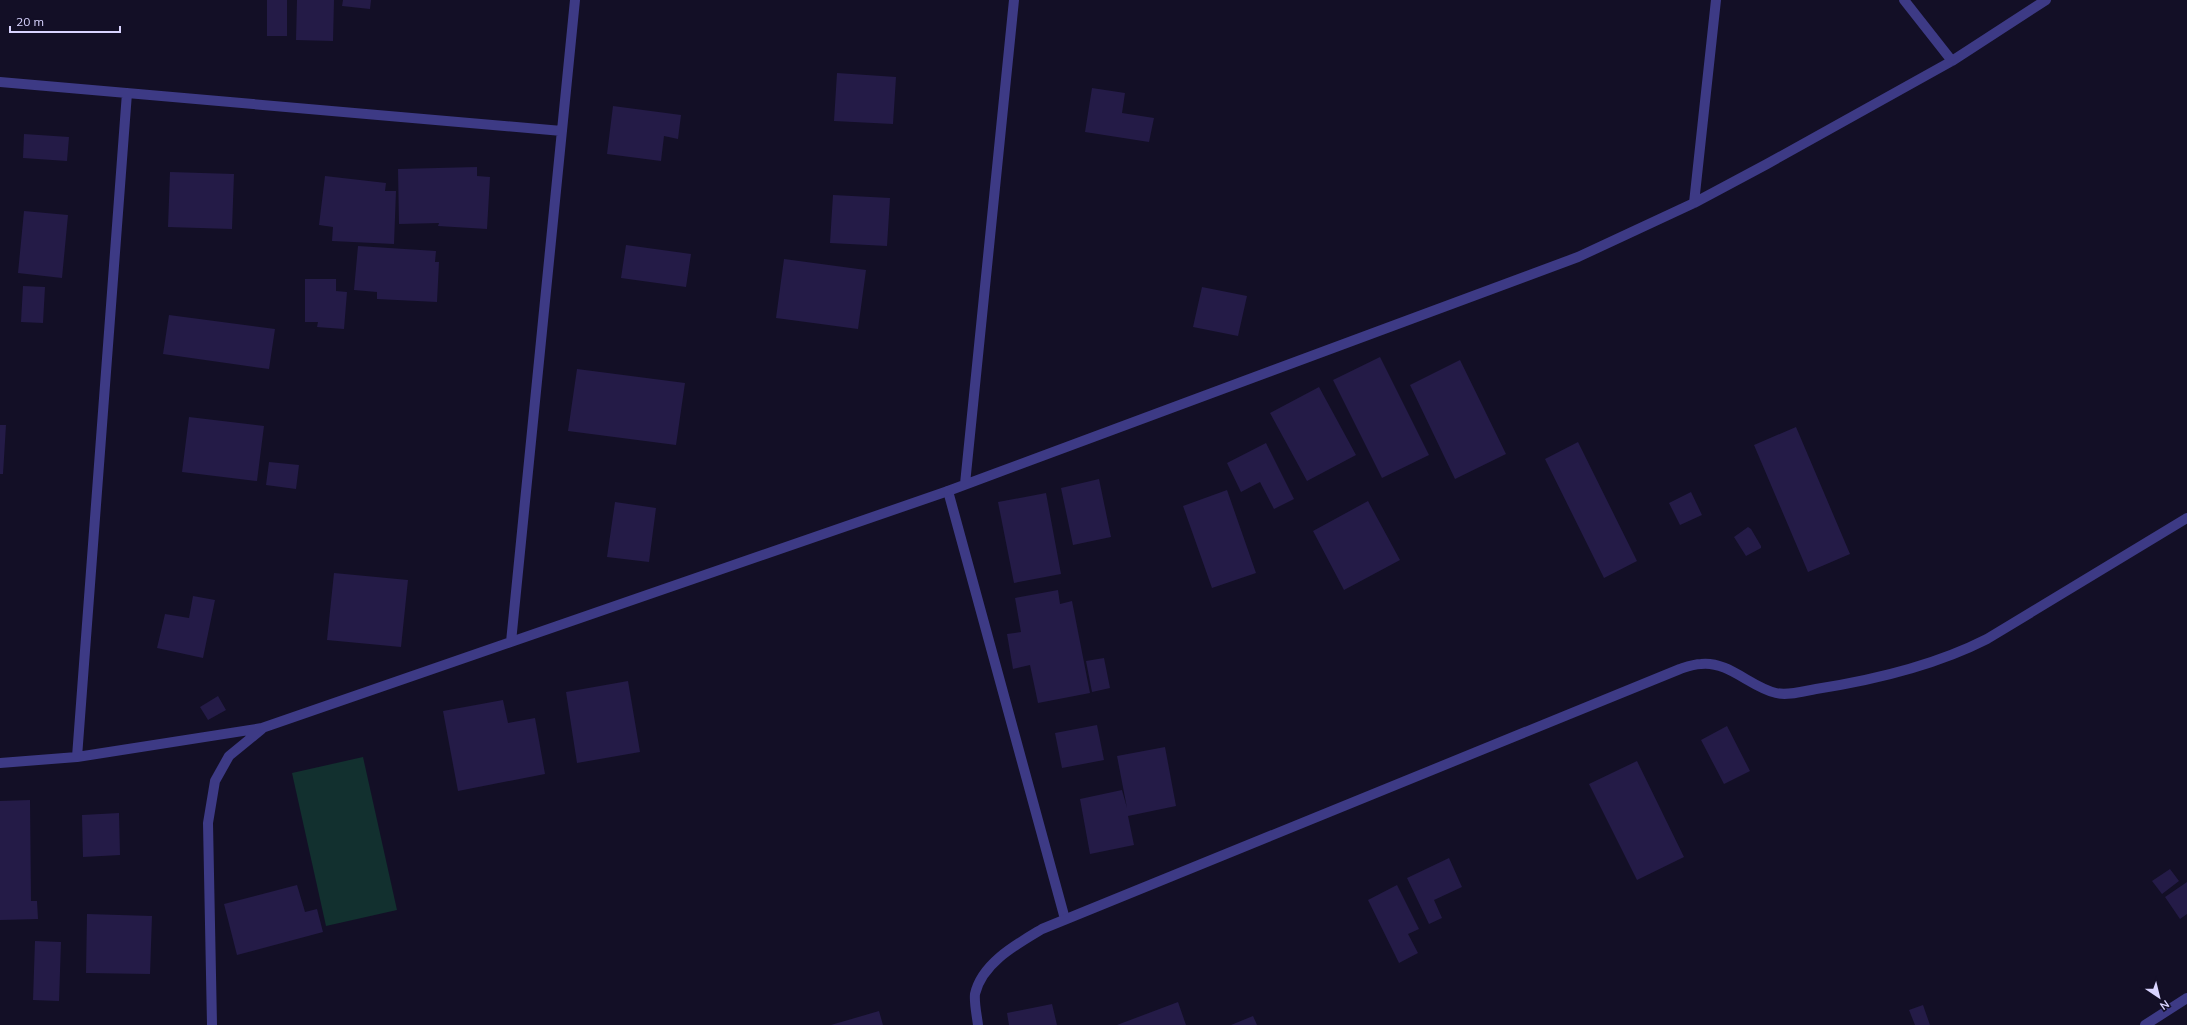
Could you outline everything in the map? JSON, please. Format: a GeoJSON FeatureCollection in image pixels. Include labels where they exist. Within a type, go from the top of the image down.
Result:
{"type":"FeatureCollection","features":[{"type":"Feature","properties":{"kind":"street"},"geometry":{"type":"LineString","coordinates":[[511,642],[575,0]]}},
{"type":"Feature","properties":{"kind":"street"},"geometry":{"type":"LineString","coordinates":[[965,484],[1014,0]]}},
{"type":"Feature","properties":{"kind":"street"},"geometry":{"type":"LineString","coordinates":[[1694,203],[1716,0]]}},
{"type":"Feature","properties":{"kind":"street"},"geometry":{"type":"LineString","coordinates":[[1904,0],[1952,61]]}},
{"type":"Feature","properties":{"kind":"street"},"geometry":{"type":"LineString","coordinates":[[0,763],[77,757],[262,728],[948,491],[1578,257],[1694,203],[1767,164],[1952,61],[2046,0]]}},
{"type":"Feature","properties":{"kind":"street"},"geometry":{"type":"LineString","coordinates":[[0,82],[562,131]]}},
{"type":"Feature","properties":{"kind":"street"},"geometry":{"type":"LineString","coordinates":[[77,757],[127,93]]}},
{"type":"Feature","properties":{"kind":"street"},"geometry":{"type":"LineString","coordinates":[[948,491],[1065,919]]}},
{"type":"Feature","properties":{"kind":"street"},"geometry":{"type":"LineString","coordinates":[[978,1025],[975,996],[978,984],[988,969],[1018,943],[1042,929],[1065,919],[1680,669],[1701,664],[1720,667],[1731,670],[1757,686],[1777,694],[1793,693],[1876,678],[1963,651],[1987,639],[2187,518]]}},
{"type":"Feature","properties":{"kind":"street"},"geometry":{"type":"LineString","coordinates":[[212,1025],[208,823],[215,781],[229,756],[262,728]]}},
{"type":"Feature","properties":{"kind":"street"},"geometry":{"type":"LineString","coordinates":[[2145,1025],[2187,998]]}},
{"type":"Feature","properties":{"kind":"green space"},"geometry":{"type":"Polygon","coordinates":[[[363,757],[397,910],[326,926],[292,773],[363,757]]]}},
{"type":"Feature","properties":{"kind":"building"},"geometry":{"type":"Polygon","coordinates":[[[267,0],[287,0],[287,36],[267,36],[267,0]]]}},
{"type":"Feature","properties":{"kind":"building"},"geometry":{"type":"Polygon","coordinates":[[[297,0],[334,0],[333,41],[296,40],[297,0]]]}},
{"type":"Feature","properties":{"kind":"building"},"geometry":{"type":"Polygon","coordinates":[[[343,0],[371,0],[370,9],[342,6],[343,0]]]}},
{"type":"Feature","properties":{"kind":"building"},"geometry":{"type":"Polygon","coordinates":[[[837,73],[896,77],[893,124],[834,121],[837,73]]]}},
{"type":"Feature","properties":{"kind":"building"},"geometry":{"type":"Polygon","coordinates":[[[1092,88],[1125,93],[1122,113],[1154,118],[1149,142],[1085,132],[1092,88]]]}},
{"type":"Feature","properties":{"kind":"building"},"geometry":{"type":"Polygon","coordinates":[[[613,106],[681,115],[678,139],[664,136],[661,161],[607,154],[613,106]]]}},
{"type":"Feature","properties":{"kind":"building"},"geometry":{"type":"Polygon","coordinates":[[[24,134],[69,137],[67,161],[23,158],[24,134]]]}},
{"type":"Feature","properties":{"kind":"building"},"geometry":{"type":"Polygon","coordinates":[[[477,167],[477,176],[490,177],[487,229],[438,226],[439,223],[399,224],[398,169],[477,167]]]}},
{"type":"Feature","properties":{"kind":"building"},"geometry":{"type":"Polygon","coordinates":[[[170,172],[234,174],[232,229],[168,227],[170,172]]]}},
{"type":"Feature","properties":{"kind":"building"},"geometry":{"type":"Polygon","coordinates":[[[325,176],[386,183],[385,191],[396,191],[394,244],[332,241],[333,227],[319,225],[325,176]]]}},
{"type":"Feature","properties":{"kind":"building"},"geometry":{"type":"Polygon","coordinates":[[[833,195],[890,198],[887,246],[830,243],[833,195]]]}},
{"type":"Feature","properties":{"kind":"building"},"geometry":{"type":"Polygon","coordinates":[[[24,211],[68,215],[62,278],[18,273],[24,211]]]}},
{"type":"Feature","properties":{"kind":"building"},"geometry":{"type":"Polygon","coordinates":[[[626,245],[691,254],[686,287],[621,278],[626,245]]]}},
{"type":"Feature","properties":{"kind":"building"},"geometry":{"type":"Polygon","coordinates":[[[358,246],[436,251],[435,262],[439,262],[437,302],[377,299],[377,292],[354,290],[358,246]]]}},
{"type":"Feature","properties":{"kind":"building"},"geometry":{"type":"Polygon","coordinates":[[[784,259],[866,270],[858,329],[776,318],[784,259]]]}},
{"type":"Feature","properties":{"kind":"building"},"geometry":{"type":"Polygon","coordinates":[[[305,279],[336,279],[336,291],[347,292],[344,329],[317,327],[318,322],[305,322],[305,279]]]}},
{"type":"Feature","properties":{"kind":"building"},"geometry":{"type":"Polygon","coordinates":[[[23,286],[45,287],[43,323],[21,322],[23,286]]]}},
{"type":"Feature","properties":{"kind":"building"},"geometry":{"type":"Polygon","coordinates":[[[1202,287],[1247,296],[1238,336],[1193,327],[1202,287]]]}},
{"type":"Feature","properties":{"kind":"building"},"geometry":{"type":"Polygon","coordinates":[[[169,315],[275,329],[269,369],[163,354],[169,315]]]}},
{"type":"Feature","properties":{"kind":"building"},"geometry":{"type":"Polygon","coordinates":[[[1380,357],[1429,455],[1382,478],[1333,380],[1380,357]]]}},
{"type":"Feature","properties":{"kind":"building"},"geometry":{"type":"Polygon","coordinates":[[[1460,360],[1506,454],[1455,479],[1410,385],[1460,360]]]}},
{"type":"Feature","properties":{"kind":"building"},"geometry":{"type":"Polygon","coordinates":[[[577,369],[685,383],[676,445],[568,431],[577,369]]]}},
{"type":"Feature","properties":{"kind":"building"},"geometry":{"type":"Polygon","coordinates":[[[1319,387],[1356,455],[1307,481],[1270,413],[1319,387]]]}},
{"type":"Feature","properties":{"kind":"building"},"geometry":{"type":"Polygon","coordinates":[[[189,417],[264,426],[257,481],[182,472],[189,417]]]}},
{"type":"Feature","properties":{"kind":"building"},"geometry":{"type":"Polygon","coordinates":[[[0,425],[6,425],[3,474],[0,474],[0,425]]]}},
{"type":"Feature","properties":{"kind":"building"},"geometry":{"type":"Polygon","coordinates":[[[1796,427],[1850,554],[1808,572],[1754,445],[1796,427]]]}},
{"type":"Feature","properties":{"kind":"building"},"geometry":{"type":"Polygon","coordinates":[[[1578,442],[1637,561],[1604,578],[1545,459],[1578,442]]]}},
{"type":"Feature","properties":{"kind":"building"},"geometry":{"type":"Polygon","coordinates":[[[1266,443],[1294,499],[1274,509],[1260,482],[1241,492],[1227,463],[1266,443]]]}},
{"type":"Feature","properties":{"kind":"building"},"geometry":{"type":"Polygon","coordinates":[[[269,462],[299,465],[296,489],[266,485],[269,462]]]}},
{"type":"Feature","properties":{"kind":"building"},"geometry":{"type":"Polygon","coordinates":[[[1099,479],[1111,537],[1073,545],[1061,488],[1099,479]]]}},
{"type":"Feature","properties":{"kind":"building"},"geometry":{"type":"Polygon","coordinates":[[[1227,490],[1256,573],[1212,588],[1183,506],[1227,490]]]}},
{"type":"Feature","properties":{"kind":"building"},"geometry":{"type":"Polygon","coordinates":[[[1691,492],[1702,515],[1680,525],[1669,503],[1691,492]]]}},
{"type":"Feature","properties":{"kind":"building"},"geometry":{"type":"Polygon","coordinates":[[[1046,493],[1061,574],[1014,583],[998,502],[1046,493]]]}},
{"type":"Feature","properties":{"kind":"building"},"geometry":{"type":"Polygon","coordinates":[[[1368,501],[1400,560],[1344,590],[1313,531],[1368,501]]]}},
{"type":"Feature","properties":{"kind":"building"},"geometry":{"type":"Polygon","coordinates":[[[615,502],[656,508],[649,562],[607,557],[615,502]]]}},
{"type":"Feature","properties":{"kind":"building"},"geometry":{"type":"Polygon","coordinates":[[[1748,527],[1751,529],[1761,548],[1746,556],[1734,537],[1748,527]]]}},
{"type":"Feature","properties":{"kind":"building"},"geometry":{"type":"Polygon","coordinates":[[[334,573],[408,580],[401,647],[327,640],[334,573]]]}},
{"type":"Feature","properties":{"kind":"building"},"geometry":{"type":"Polygon","coordinates":[[[1058,590],[1060,604],[1072,601],[1090,693],[1038,703],[1030,665],[1013,669],[1007,634],[1021,632],[1015,598],[1058,590]]]}},
{"type":"Feature","properties":{"kind":"building"},"geometry":{"type":"Polygon","coordinates":[[[193,596],[215,600],[203,658],[157,648],[165,614],[189,618],[193,596]]]}},
{"type":"Feature","properties":{"kind":"building"},"geometry":{"type":"Polygon","coordinates":[[[1104,658],[1110,688],[1092,692],[1086,661],[1104,658]]]}},
{"type":"Feature","properties":{"kind":"building"},"geometry":{"type":"Polygon","coordinates":[[[628,681],[640,752],[577,763],[566,692],[628,681]]]}},
{"type":"Feature","properties":{"kind":"building"},"geometry":{"type":"Polygon","coordinates":[[[218,696],[226,710],[208,720],[200,707],[218,696]]]}},
{"type":"Feature","properties":{"kind":"building"},"geometry":{"type":"Polygon","coordinates":[[[503,700],[508,723],[535,718],[545,774],[458,791],[443,711],[503,700]]]}},
{"type":"Feature","properties":{"kind":"building"},"geometry":{"type":"Polygon","coordinates":[[[1097,725],[1104,760],[1062,768],[1055,733],[1097,725]]]}},
{"type":"Feature","properties":{"kind":"building"},"geometry":{"type":"Polygon","coordinates":[[[1727,726],[1750,771],[1724,784],[1701,740],[1727,726]]]}},
{"type":"Feature","properties":{"kind":"building"},"geometry":{"type":"Polygon","coordinates":[[[1165,747],[1176,806],[1128,816],[1134,845],[1090,854],[1080,799],[1122,790],[1127,808],[1117,756],[1165,747]]]}},
{"type":"Feature","properties":{"kind":"building"},"geometry":{"type":"Polygon","coordinates":[[[1637,761],[1684,857],[1637,880],[1589,784],[1637,761]]]}},
{"type":"Feature","properties":{"kind":"building"},"geometry":{"type":"Polygon","coordinates":[[[30,800],[31,901],[37,901],[38,919],[0,920],[0,801],[30,800]]]}},
{"type":"Feature","properties":{"kind":"building"},"geometry":{"type":"Polygon","coordinates":[[[119,813],[120,855],[83,857],[82,815],[119,813]]]}},
{"type":"Feature","properties":{"kind":"building"},"geometry":{"type":"Polygon","coordinates":[[[1449,858],[1462,887],[1434,900],[1442,918],[1429,924],[1407,878],[1449,858]]]}},
{"type":"Feature","properties":{"kind":"building"},"geometry":{"type":"Polygon","coordinates":[[[2170,869],[2179,881],[2162,894],[2152,881],[2170,869]]]}},
{"type":"Feature","properties":{"kind":"building"},"geometry":{"type":"Polygon","coordinates":[[[2187,882],[2187,914],[2180,919],[2165,897],[2187,882]]]}},
{"type":"Feature","properties":{"kind":"building"},"geometry":{"type":"Polygon","coordinates":[[[297,885],[305,912],[317,909],[323,932],[237,955],[224,904],[297,885]]]}},
{"type":"Feature","properties":{"kind":"building"},"geometry":{"type":"Polygon","coordinates":[[[1397,885],[1419,929],[1408,934],[1418,953],[1399,963],[1368,900],[1397,885]]]}},
{"type":"Feature","properties":{"kind":"building"},"geometry":{"type":"Polygon","coordinates":[[[87,914],[152,916],[150,974],[86,973],[87,914]]]}},
{"type":"Feature","properties":{"kind":"building"},"geometry":{"type":"Polygon","coordinates":[[[35,941],[61,942],[59,1001],[33,1000],[35,941]]]}},
{"type":"Feature","properties":{"kind":"building"},"geometry":{"type":"Polygon","coordinates":[[[1178,1002],[1186,1025],[1117,1025],[1178,1002]]]}},
{"type":"Feature","properties":{"kind":"building"},"geometry":{"type":"Polygon","coordinates":[[[1052,1004],[1057,1025],[1009,1025],[1007,1013],[1052,1004]]]}},
{"type":"Feature","properties":{"kind":"building"},"geometry":{"type":"Polygon","coordinates":[[[1923,1005],[1930,1025],[1915,1025],[1909,1010],[1923,1005]]]}},
{"type":"Feature","properties":{"kind":"building"},"geometry":{"type":"Polygon","coordinates":[[[879,1011],[883,1025],[831,1025],[879,1011]]]}},
{"type":"Feature","properties":{"kind":"building"},"geometry":{"type":"Polygon","coordinates":[[[1253,1016],[1257,1025],[1231,1025],[1253,1016]]]}}]}
